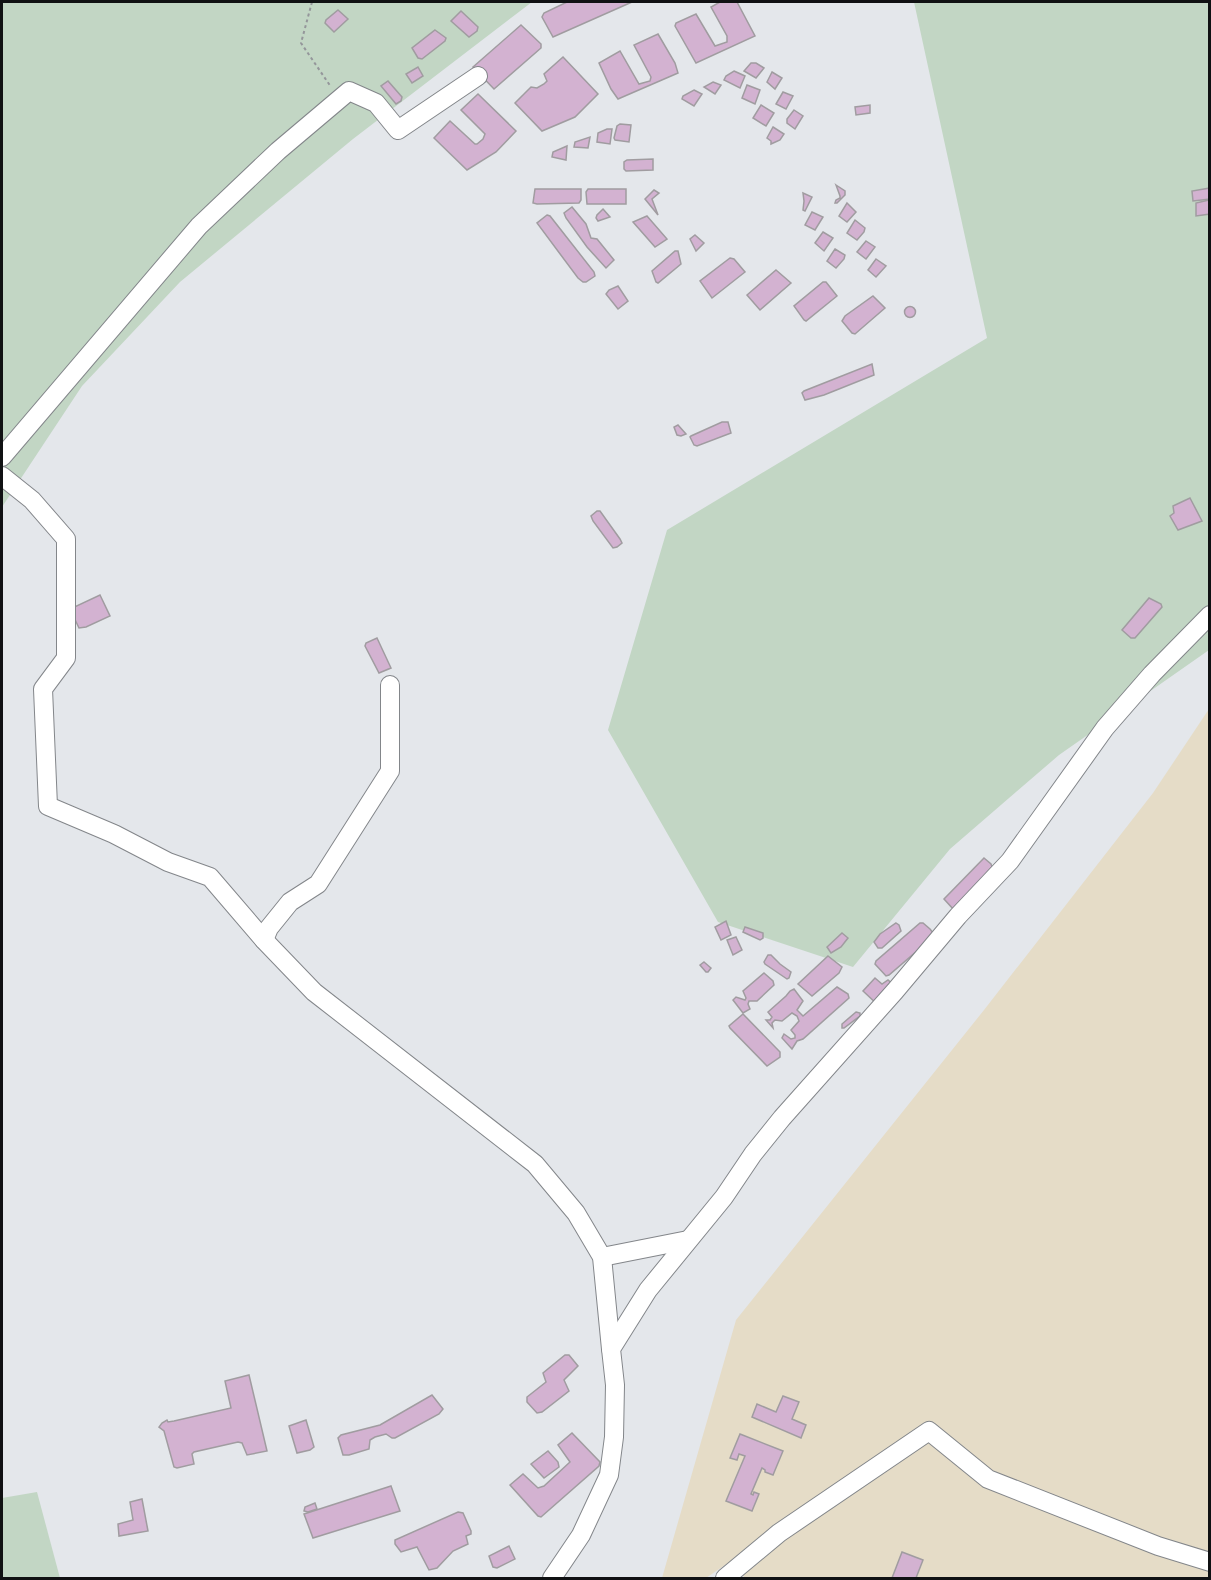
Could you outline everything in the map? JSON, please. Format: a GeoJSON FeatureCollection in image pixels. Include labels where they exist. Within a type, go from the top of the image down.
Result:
{"type":"FeatureCollection","features":[{"type":"Feature","properties":{"kind":"lane"},"geometry":{"type":"LineString","coordinates":[[2,457],[199,226],[278,151],[339,99],[349,91],[376,103],[398,130],[478,76]]}},
{"type":"Feature","properties":{"kind":"lane"},"geometry":{"type":"LineString","coordinates":[[2,476],[32,500],[66,539],[66,658],[44,689],[48,806],[114,834],[168,862],[210,877],[264,940],[314,992],[535,1164],[576,1214],[602,1257],[615,1395],[614,1437],[609,1475],[581,1535],[552,1578]]}},
{"type":"Feature","properties":{"kind":"lane"},"geometry":{"type":"LineString","coordinates":[[611,1349],[648,1290],[724,1197],[753,1154],[782,1118],[958,916],[1010,861],[1105,728],[1152,674],[1209,615]]}},
{"type":"Feature","properties":{"kind":"lane"},"geometry":{"type":"LineString","coordinates":[[264,940],[269,928],[290,902],[318,885],[390,771],[390,685]]}},
{"type":"Feature","properties":{"kind":"lane"},"geometry":{"type":"LineString","coordinates":[[602,1257],[688,1240]]}},
{"type":"Feature","properties":{"kind":"lane"},"geometry":{"type":"LineString","coordinates":[[725,1578],[779,1533],[929,1431],[988,1479],[1158,1546],[1209,1562]]}},
{"type":"Feature","properties":{"kind":"path"},"geometry":{"type":"LineString","coordinates":[[312,2],[301,43],[339,99]]}},
{"type":"Feature","properties":{"kind":"shaded area"},"geometry":{"type":"Polygon","coordinates":[[[1209,709],[1209,1578],[743,1578],[744,1576],[728,1563],[706,1578],[662,1578],[736,1320],[984,1010],[1153,793],[1209,709]]]}},
{"type":"Feature","properties":{"kind":"green space"},"geometry":{"type":"Polygon","coordinates":[[[2,2],[532,2],[353,139],[180,282],[82,386],[2,507],[2,2]]]}},
{"type":"Feature","properties":{"kind":"green space"},"geometry":{"type":"Polygon","coordinates":[[[914,2],[1209,2],[1209,650],[1059,755],[950,849],[853,967],[718,922],[608,730],[667,530],[987,338],[914,2]]]}},
{"type":"Feature","properties":{"kind":"green space"},"geometry":{"type":"Polygon","coordinates":[[[37,1492],[60,1578],[2,1578],[2,1498],[37,1492]]]}},
{"type":"Feature","properties":{"kind":"building"},"geometry":{"type":"Polygon","coordinates":[[[567,2],[632,2],[553,37],[542,17],[544,13],[567,2]]]}},
{"type":"Feature","properties":{"kind":"building"},"geometry":{"type":"Polygon","coordinates":[[[720,2],[737,2],[755,36],[696,63],[675,26],[676,23],[696,14],[715,46],[727,42],[727,36],[711,7],[720,2]]]}},
{"type":"Feature","properties":{"kind":"building"},"geometry":{"type":"Polygon","coordinates":[[[338,10],[348,19],[334,32],[325,23],[338,10]]]}},
{"type":"Feature","properties":{"kind":"building"},"geometry":{"type":"Polygon","coordinates":[[[461,11],[478,27],[477,31],[469,37],[451,21],[461,11]]]}},
{"type":"Feature","properties":{"kind":"building"},"geometry":{"type":"Polygon","coordinates":[[[521,25],[541,44],[541,48],[494,89],[473,67],[521,25]]]}},
{"type":"Feature","properties":{"kind":"building"},"geometry":{"type":"Polygon","coordinates":[[[435,30],[446,38],[445,41],[422,59],[418,58],[412,48],[435,30]]]}},
{"type":"Feature","properties":{"kind":"building"},"geometry":{"type":"Polygon","coordinates":[[[658,34],[675,63],[678,73],[618,99],[599,63],[620,51],[639,84],[650,81],[651,77],[634,45],[658,34]]]}},
{"type":"Feature","properties":{"kind":"building"},"geometry":{"type":"Polygon","coordinates":[[[563,57],[598,94],[575,117],[542,131],[515,103],[531,87],[537,88],[544,84],[547,81],[544,74],[563,57]]]}},
{"type":"Feature","properties":{"kind":"building"},"geometry":{"type":"Polygon","coordinates":[[[751,63],[764,68],[756,78],[744,71],[751,63]]]}},
{"type":"Feature","properties":{"kind":"building"},"geometry":{"type":"Polygon","coordinates":[[[418,67],[423,76],[412,83],[406,74],[418,67]]]}},
{"type":"Feature","properties":{"kind":"building"},"geometry":{"type":"Polygon","coordinates":[[[734,71],[745,76],[740,88],[724,80],[734,71]]]}},
{"type":"Feature","properties":{"kind":"building"},"geometry":{"type":"Polygon","coordinates":[[[772,72],[782,78],[775,89],[767,82],[772,72]]]}},
{"type":"Feature","properties":{"kind":"building"},"geometry":{"type":"Polygon","coordinates":[[[388,81],[402,97],[401,101],[396,104],[381,86],[388,81]]]}},
{"type":"Feature","properties":{"kind":"building"},"geometry":{"type":"Polygon","coordinates":[[[713,82],[721,85],[715,94],[704,87],[713,82]]]}},
{"type":"Feature","properties":{"kind":"building"},"geometry":{"type":"Polygon","coordinates":[[[747,85],[760,90],[755,104],[742,98],[747,85]]]}},
{"type":"Feature","properties":{"kind":"building"},"geometry":{"type":"Polygon","coordinates":[[[694,90],[702,94],[694,106],[682,99],[694,90]]]}},
{"type":"Feature","properties":{"kind":"building"},"geometry":{"type":"Polygon","coordinates":[[[783,92],[793,96],[786,109],[776,104],[783,92]]]}},
{"type":"Feature","properties":{"kind":"building"},"geometry":{"type":"Polygon","coordinates":[[[478,94],[516,131],[496,152],[467,170],[434,138],[450,121],[475,144],[483,139],[485,134],[461,110],[478,94]]]}},
{"type":"Feature","properties":{"kind":"building"},"geometry":{"type":"Polygon","coordinates":[[[761,105],[774,113],[766,126],[753,118],[761,105]]]}},
{"type":"Feature","properties":{"kind":"building"},"geometry":{"type":"Polygon","coordinates":[[[870,105],[870,113],[856,115],[855,107],[870,105]]]}},
{"type":"Feature","properties":{"kind":"building"},"geometry":{"type":"Polygon","coordinates":[[[794,110],[803,116],[795,129],[787,123],[787,119],[794,110]]]}},
{"type":"Feature","properties":{"kind":"building"},"geometry":{"type":"Polygon","coordinates":[[[631,125],[629,142],[614,138],[617,126],[631,125]]]}},
{"type":"Feature","properties":{"kind":"building"},"geometry":{"type":"Polygon","coordinates":[[[773,127],[784,134],[780,140],[771,144],[767,138],[773,127]]]}},
{"type":"Feature","properties":{"kind":"building"},"geometry":{"type":"Polygon","coordinates":[[[612,129],[610,144],[597,142],[598,133],[612,129]]]}},
{"type":"Feature","properties":{"kind":"building"},"geometry":{"type":"Polygon","coordinates":[[[590,137],[588,148],[574,147],[575,142],[590,137]]]}},
{"type":"Feature","properties":{"kind":"building"},"geometry":{"type":"Polygon","coordinates":[[[567,146],[566,160],[552,157],[553,152],[567,146]]]}},
{"type":"Feature","properties":{"kind":"building"},"geometry":{"type":"Polygon","coordinates":[[[653,159],[653,170],[626,171],[624,169],[624,162],[627,160],[653,159]]]}},
{"type":"Feature","properties":{"kind":"building"},"geometry":{"type":"Polygon","coordinates":[[[836,185],[845,191],[845,195],[835,203],[840,198],[836,185]]]}},
{"type":"Feature","properties":{"kind":"building"},"geometry":{"type":"Polygon","coordinates":[[[1210,188],[1210,199],[1193,201],[1192,191],[1210,188]]]}},
{"type":"Feature","properties":{"kind":"building"},"geometry":{"type":"Polygon","coordinates":[[[535,189],[581,189],[581,200],[579,203],[537,204],[533,203],[535,189]]]}},
{"type":"Feature","properties":{"kind":"building"},"geometry":{"type":"Polygon","coordinates":[[[588,189],[626,189],[626,204],[587,204],[588,189]]]}},
{"type":"Feature","properties":{"kind":"building"},"geometry":{"type":"Polygon","coordinates":[[[654,190],[659,193],[652,199],[658,215],[645,199],[654,190]]]}},
{"type":"Feature","properties":{"kind":"building"},"geometry":{"type":"Polygon","coordinates":[[[803,193],[812,197],[805,211],[803,210],[803,193]]]}},
{"type":"Feature","properties":{"kind":"building"},"geometry":{"type":"Polygon","coordinates":[[[1209,200],[1210,214],[1196,216],[1196,203],[1209,200]]]}},
{"type":"Feature","properties":{"kind":"building"},"geometry":{"type":"Polygon","coordinates":[[[847,203],[856,212],[847,222],[839,216],[847,203]]]}},
{"type":"Feature","properties":{"kind":"building"},"geometry":{"type":"Polygon","coordinates":[[[572,207],[586,224],[591,238],[597,239],[614,260],[606,268],[566,218],[564,213],[572,207]]]}},
{"type":"Feature","properties":{"kind":"building"},"geometry":{"type":"Polygon","coordinates":[[[603,209],[610,217],[598,221],[597,215],[603,209]]]}},
{"type":"Feature","properties":{"kind":"building"},"geometry":{"type":"Polygon","coordinates":[[[812,212],[823,217],[815,230],[805,225],[812,212]]]}},
{"type":"Feature","properties":{"kind":"building"},"geometry":{"type":"Polygon","coordinates":[[[547,215],[595,276],[586,282],[578,278],[537,223],[547,215]]]}},
{"type":"Feature","properties":{"kind":"building"},"geometry":{"type":"Polygon","coordinates":[[[647,216],[667,239],[655,247],[633,222],[647,216]]]}},
{"type":"Feature","properties":{"kind":"building"},"geometry":{"type":"Polygon","coordinates":[[[855,220],[865,228],[857,240],[847,233],[855,220]]]}},
{"type":"Feature","properties":{"kind":"building"},"geometry":{"type":"Polygon","coordinates":[[[823,232],[833,238],[824,251],[815,243],[823,232]]]}},
{"type":"Feature","properties":{"kind":"building"},"geometry":{"type":"Polygon","coordinates":[[[695,235],[704,243],[696,251],[690,239],[695,235]]]}},
{"type":"Feature","properties":{"kind":"building"},"geometry":{"type":"Polygon","coordinates":[[[866,241],[875,247],[866,259],[857,252],[866,241]]]}},
{"type":"Feature","properties":{"kind":"building"},"geometry":{"type":"Polygon","coordinates":[[[835,249],[845,255],[836,268],[827,261],[835,249]]]}},
{"type":"Feature","properties":{"kind":"building"},"geometry":{"type":"Polygon","coordinates":[[[675,251],[678,251],[681,264],[658,283],[656,282],[652,271],[675,251]]]}},
{"type":"Feature","properties":{"kind":"building"},"geometry":{"type":"Polygon","coordinates":[[[730,258],[734,259],[745,272],[712,298],[700,281],[730,258]]]}},
{"type":"Feature","properties":{"kind":"building"},"geometry":{"type":"Polygon","coordinates":[[[876,259],[886,266],[876,277],[868,270],[876,259]]]}},
{"type":"Feature","properties":{"kind":"building"},"geometry":{"type":"Polygon","coordinates":[[[776,270],[791,283],[760,310],[747,295],[776,270]]]}},
{"type":"Feature","properties":{"kind":"building"},"geometry":{"type":"Polygon","coordinates":[[[826,282],[837,296],[806,321],[794,306],[826,282]]]}},
{"type":"Feature","properties":{"kind":"building"},"geometry":{"type":"Polygon","coordinates":[[[618,286],[628,301],[618,309],[606,294],[618,286]]]}},
{"type":"Feature","properties":{"kind":"building"},"geometry":{"type":"Polygon","coordinates":[[[873,296],[885,308],[855,334],[852,333],[842,321],[845,316],[873,296]]]}},
{"type":"Feature","properties":{"kind":"building"},"geometry":{"type":"Polygon","coordinates":[[[910,307],[914,308],[914,316],[910,317],[906,316],[905,312],[906,308],[910,307]]]}},
{"type":"Feature","properties":{"kind":"building"},"geometry":{"type":"Polygon","coordinates":[[[872,364],[874,375],[805,400],[802,393],[804,391],[872,364]]]}},
{"type":"Feature","properties":{"kind":"building"},"geometry":{"type":"Polygon","coordinates":[[[722,422],[728,422],[731,433],[697,446],[694,445],[691,436],[722,422]]]}},
{"type":"Feature","properties":{"kind":"building"},"geometry":{"type":"Polygon","coordinates":[[[678,425],[686,434],[677,435],[674,427],[678,425]]]}},
{"type":"Feature","properties":{"kind":"building"},"geometry":{"type":"Polygon","coordinates":[[[1190,498],[1202,521],[1178,530],[1170,516],[1174,513],[1173,506],[1190,498]]]}},
{"type":"Feature","properties":{"kind":"building"},"geometry":{"type":"Polygon","coordinates":[[[600,511],[620,539],[622,543],[617,547],[613,548],[593,521],[591,516],[600,511]]]}},
{"type":"Feature","properties":{"kind":"building"},"geometry":{"type":"Polygon","coordinates":[[[100,595],[110,616],[79,628],[70,609],[100,595]]]}},
{"type":"Feature","properties":{"kind":"building"},"geometry":{"type":"Polygon","coordinates":[[[1149,598],[1161,604],[1162,607],[1135,638],[1131,638],[1122,630],[1149,598]]]}},
{"type":"Feature","properties":{"kind":"building"},"geometry":{"type":"Polygon","coordinates":[[[377,638],[391,668],[379,673],[365,646],[366,643],[377,638]]]}},
{"type":"Feature","properties":{"kind":"building"},"geometry":{"type":"Polygon","coordinates":[[[984,858],[992,867],[955,911],[944,899],[984,858]]]}},
{"type":"Feature","properties":{"kind":"building"},"geometry":{"type":"Polygon","coordinates":[[[726,921],[731,935],[721,940],[715,927],[726,921]]]}},
{"type":"Feature","properties":{"kind":"building"},"geometry":{"type":"Polygon","coordinates":[[[896,923],[901,931],[882,948],[878,948],[874,942],[880,934],[896,923]]]}},
{"type":"Feature","properties":{"kind":"building"},"geometry":{"type":"Polygon","coordinates":[[[920,923],[923,923],[934,934],[932,938],[886,976],[875,964],[876,961],[920,923]]]}},
{"type":"Feature","properties":{"kind":"building"},"geometry":{"type":"Polygon","coordinates":[[[745,927],[763,933],[763,938],[760,940],[743,932],[745,927]]]}},
{"type":"Feature","properties":{"kind":"building"},"geometry":{"type":"Polygon","coordinates":[[[842,933],[848,938],[841,947],[831,953],[827,947],[842,933]]]}},
{"type":"Feature","properties":{"kind":"building"},"geometry":{"type":"Polygon","coordinates":[[[736,937],[742,950],[733,955],[727,940],[736,937]]]}},
{"type":"Feature","properties":{"kind":"building"},"geometry":{"type":"Polygon","coordinates":[[[768,955],[791,972],[789,978],[787,979],[765,964],[768,955]]]}},
{"type":"Feature","properties":{"kind":"building"},"geometry":{"type":"Polygon","coordinates":[[[828,956],[842,967],[839,973],[812,996],[798,984],[828,956]]]}},
{"type":"Feature","properties":{"kind":"building"},"geometry":{"type":"Polygon","coordinates":[[[704,962],[711,968],[708,972],[700,965],[704,962]]]}},
{"type":"Feature","properties":{"kind":"building"},"geometry":{"type":"Polygon","coordinates":[[[764,973],[774,985],[757,1001],[749,1001],[750,1009],[743,1013],[733,1000],[736,997],[745,1000],[743,991],[764,973]]]}},
{"type":"Feature","properties":{"kind":"building"},"geometry":{"type":"Polygon","coordinates":[[[875,978],[882,984],[888,980],[896,987],[878,1005],[863,991],[875,978]]]}},
{"type":"Feature","properties":{"kind":"building"},"geometry":{"type":"Polygon","coordinates":[[[837,987],[848,994],[849,998],[803,1039],[797,1041],[792,1049],[782,1038],[784,1034],[791,1039],[795,1038],[791,1030],[799,1021],[797,1016],[792,1013],[782,1021],[775,1020],[772,1023],[773,1028],[766,1020],[772,1017],[768,1012],[794,989],[803,1001],[797,1010],[803,1016],[837,987]]]}},
{"type":"Feature","properties":{"kind":"building"},"geometry":{"type":"Polygon","coordinates":[[[856,1012],[860,1013],[860,1016],[842,1028],[842,1024],[856,1012]]]}},
{"type":"Feature","properties":{"kind":"building"},"geometry":{"type":"Polygon","coordinates":[[[743,1014],[780,1052],[780,1057],[767,1066],[729,1026],[743,1014]]]}},
{"type":"Feature","properties":{"kind":"building"},"geometry":{"type":"Polygon","coordinates":[[[565,1355],[569,1355],[578,1366],[564,1380],[569,1391],[542,1412],[537,1413],[527,1402],[527,1397],[546,1382],[543,1373],[565,1355]]]}},
{"type":"Feature","properties":{"kind":"building"},"geometry":{"type":"Polygon","coordinates":[[[249,1375],[267,1451],[247,1455],[242,1443],[238,1442],[194,1452],[192,1454],[194,1464],[174,1467],[164,1431],[159,1427],[162,1423],[167,1420],[168,1422],[174,1421],[231,1408],[225,1381],[249,1375]]]}},
{"type":"Feature","properties":{"kind":"building"},"geometry":{"type":"Polygon","coordinates":[[[432,1395],[443,1409],[439,1414],[395,1438],[386,1434],[375,1437],[370,1440],[369,1449],[343,1455],[338,1438],[341,1435],[380,1425],[432,1395]]]}},
{"type":"Feature","properties":{"kind":"building"},"geometry":{"type":"Polygon","coordinates":[[[783,1396],[799,1402],[792,1419],[806,1425],[801,1438],[752,1417],[757,1404],[776,1412],[783,1396]]]}},
{"type":"Feature","properties":{"kind":"building"},"geometry":{"type":"Polygon","coordinates":[[[306,1420],[314,1447],[297,1453],[289,1426],[306,1420]]]}},
{"type":"Feature","properties":{"kind":"building"},"geometry":{"type":"Polygon","coordinates":[[[572,1433],[600,1462],[599,1466],[541,1517],[538,1516],[510,1485],[523,1474],[538,1488],[544,1486],[570,1462],[558,1445],[572,1433]]]}},
{"type":"Feature","properties":{"kind":"building"},"geometry":{"type":"Polygon","coordinates":[[[740,1434],[783,1451],[773,1475],[762,1468],[751,1494],[753,1495],[754,1492],[759,1494],[752,1511],[726,1501],[745,1456],[739,1454],[737,1460],[730,1458],[740,1434]]]}},
{"type":"Feature","properties":{"kind":"building"},"geometry":{"type":"Polygon","coordinates":[[[548,1451],[558,1462],[559,1467],[544,1478],[531,1464],[548,1451]]]}},
{"type":"Feature","properties":{"kind":"building"},"geometry":{"type":"Polygon","coordinates":[[[391,1486],[400,1511],[313,1538],[304,1514],[391,1486]]]}},
{"type":"Feature","properties":{"kind":"building"},"geometry":{"type":"Polygon","coordinates":[[[142,1499],[148,1531],[119,1536],[118,1524],[133,1520],[130,1502],[142,1499]]]}},
{"type":"Feature","properties":{"kind":"building"},"geometry":{"type":"Polygon","coordinates":[[[315,1503],[317,1509],[304,1511],[305,1507],[315,1503]]]}},
{"type":"Feature","properties":{"kind":"building"},"geometry":{"type":"Polygon","coordinates":[[[458,1512],[463,1513],[471,1531],[471,1534],[466,1536],[468,1544],[453,1551],[437,1568],[429,1570],[417,1547],[401,1552],[395,1544],[395,1540],[458,1512]]]}},
{"type":"Feature","properties":{"kind":"building"},"geometry":{"type":"Polygon","coordinates":[[[509,1546],[515,1559],[497,1568],[493,1567],[489,1556],[509,1546]]]}},
{"type":"Feature","properties":{"kind":"building"},"geometry":{"type":"Polygon","coordinates":[[[902,1552],[923,1560],[916,1578],[892,1578],[902,1552]]]}}]}
